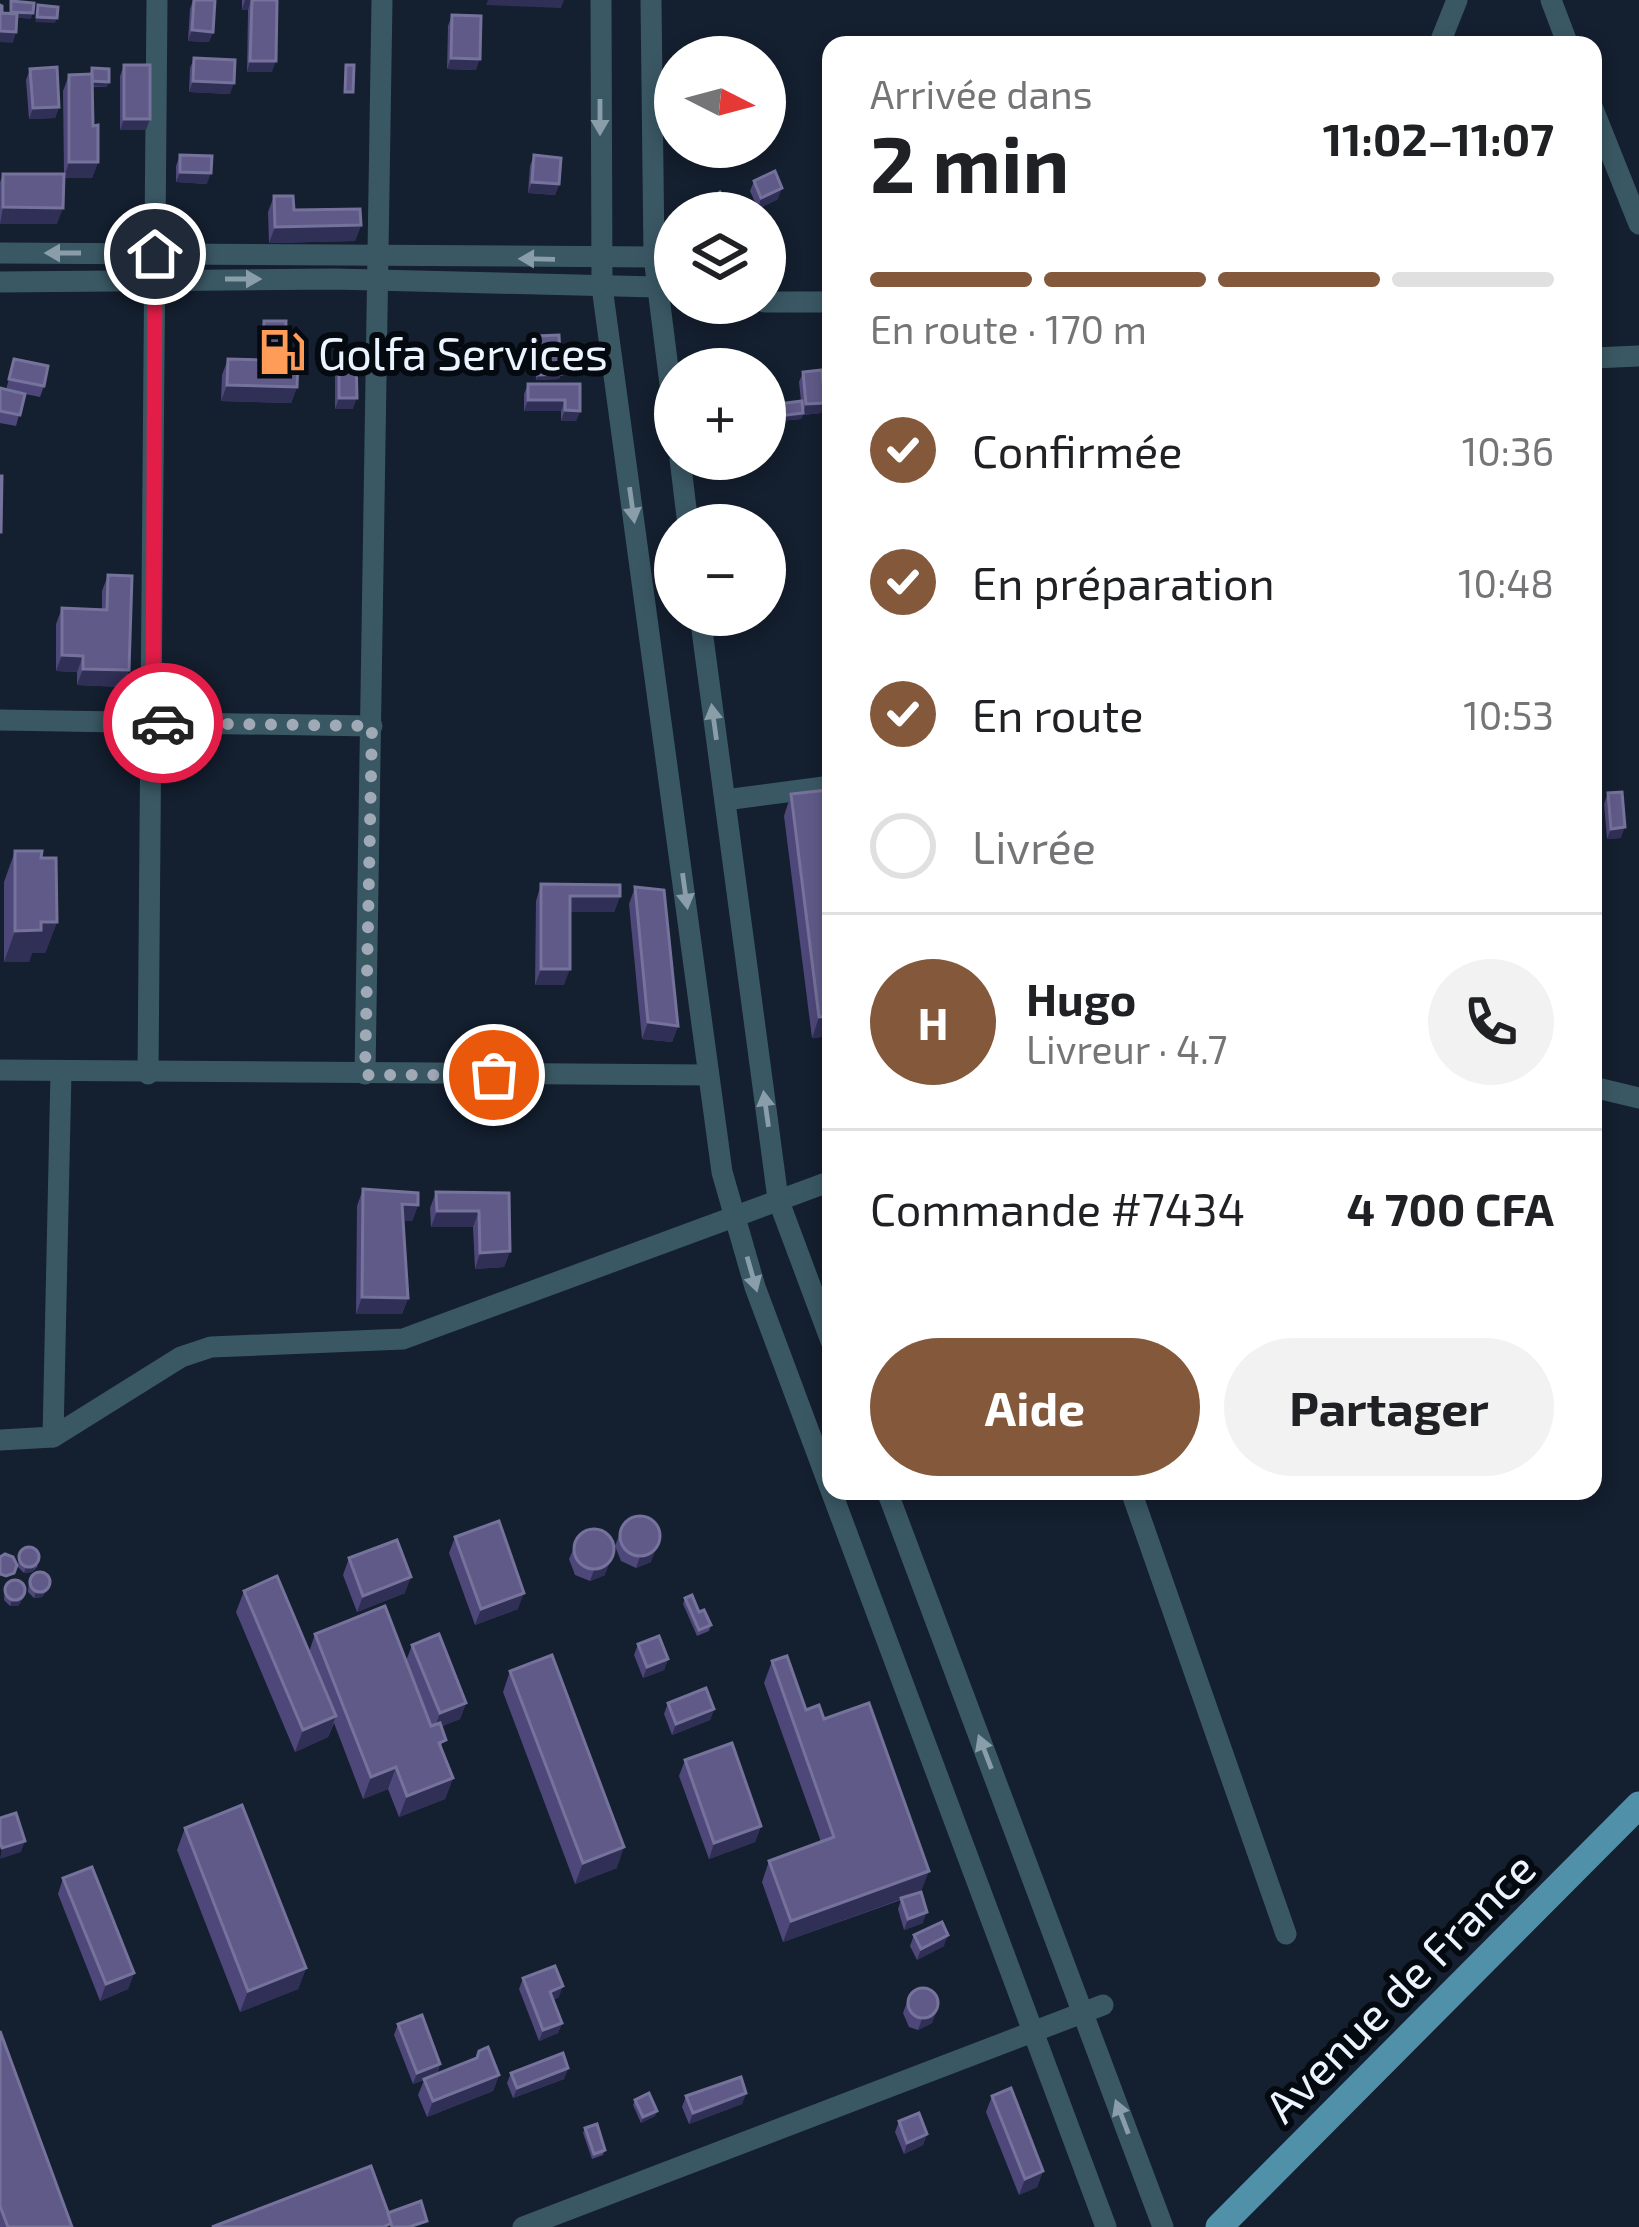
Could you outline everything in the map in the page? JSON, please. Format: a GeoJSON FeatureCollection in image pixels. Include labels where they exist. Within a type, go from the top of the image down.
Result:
{"type":"FeatureCollection","features":[{"type":"Feature","properties":{"kind":"main road","name":"Avenue de France"},"geometry":{"type":"LineString","coordinates":[[1219,2227],[1639,1805]]}},
{"type":"Feature","properties":{"kind":"street"},"geometry":{"type":"LineString","coordinates":[[148,1074],[157,0]]}},
{"type":"Feature","properties":{"kind":"street"},"geometry":{"type":"LineString","coordinates":[[365,1075],[382,0]]}},
{"type":"Feature","properties":{"kind":"street"},"geometry":{"type":"LineString","coordinates":[[601,0],[599,260],[722,1172],[755,1287],[822,1467]]}},
{"type":"Feature","properties":{"kind":"street"},"geometry":{"type":"LineString","coordinates":[[0,282],[155,280],[654,257],[650,0]]}},
{"type":"Feature","properties":{"kind":"street"},"geometry":{"type":"LineString","coordinates":[[1442,36],[1456,0]]}},
{"type":"Feature","properties":{"kind":"street"},"geometry":{"type":"LineString","coordinates":[[1551,0],[1565,36]]}},
{"type":"Feature","properties":{"kind":"street"},"geometry":{"type":"LineString","coordinates":[[1602,132],[1639,224]]}},
{"type":"Feature","properties":{"kind":"street"},"geometry":{"type":"LineString","coordinates":[[0,253],[155,254],[602,286],[654,295]]}},
{"type":"Feature","properties":{"kind":"street"},"geometry":{"type":"LineString","coordinates":[[786,302],[822,302]]}},
{"type":"Feature","properties":{"kind":"street"},"geometry":{"type":"LineString","coordinates":[[1602,358],[1639,356]]}},
{"type":"Feature","properties":{"kind":"street"},"geometry":{"type":"LineString","coordinates":[[703,636],[778,1199],[822,1317]]}},
{"type":"Feature","properties":{"kind":"street"},"geometry":{"type":"LineString","coordinates":[[0,720],[372,726]]}},
{"type":"Feature","properties":{"kind":"street"},"geometry":{"type":"LineString","coordinates":[[725,800],[822,786]]}},
{"type":"Feature","properties":{"kind":"street"},"geometry":{"type":"LineString","coordinates":[[0,1070],[708,1075]]}},
{"type":"Feature","properties":{"kind":"street"},"geometry":{"type":"LineString","coordinates":[[52,1437],[61,1072]]}},
{"type":"Feature","properties":{"kind":"street"},"geometry":{"type":"LineString","coordinates":[[1602,1089],[1639,1099]]}},
{"type":"Feature","properties":{"kind":"street"},"geometry":{"type":"LineString","coordinates":[[0,1440],[52,1437],[181,1357],[212,1347],[403,1339],[822,1184]]}},
{"type":"Feature","properties":{"kind":"street"},"geometry":{"type":"LineString","coordinates":[[834,1500],[1106,2227]]}},
{"type":"Feature","properties":{"kind":"street"},"geometry":{"type":"LineString","coordinates":[[891,1500],[1093,2009],[1163,2227]]}},
{"type":"Feature","properties":{"kind":"street"},"geometry":{"type":"LineString","coordinates":[[1134,1500],[1286,1934]]}},
{"type":"Feature","properties":{"kind":"street"},"geometry":{"type":"LineString","coordinates":[[523,2227],[1093,2009]]}},
{"type":"Feature","properties":{"kind":"building"},"geometry":{"type":"Polygon","coordinates":[[[194,0],[215,0],[213,32],[192,30],[194,0]]]}},
{"type":"Feature","properties":{"kind":"building"},"geometry":{"type":"Polygon","coordinates":[[[252,0],[277,0],[276,61],[250,61],[252,0]]]}},
{"type":"Feature","properties":{"kind":"building"},"geometry":{"type":"Polygon","coordinates":[[[11,1],[34,3],[33,13],[11,12],[11,1]]]}},
{"type":"Feature","properties":{"kind":"building"},"geometry":{"type":"Polygon","coordinates":[[[0,5],[2,13],[17,14],[16,32],[0,31],[0,5]]]}},
{"type":"Feature","properties":{"kind":"building"},"geometry":{"type":"Polygon","coordinates":[[[38,5],[58,7],[57,18],[37,17],[38,5]]]}},
{"type":"Feature","properties":{"kind":"building"},"geometry":{"type":"Polygon","coordinates":[[[452,15],[481,16],[480,59],[451,58],[452,15]]]}},
{"type":"Feature","properties":{"kind":"building"},"geometry":{"type":"Polygon","coordinates":[[[194,58],[235,60],[234,83],[193,81],[194,58]]]}},
{"type":"Feature","properties":{"kind":"building"},"geometry":{"type":"Polygon","coordinates":[[[124,65],[150,65],[150,119],[124,119],[124,65]]]}},
{"type":"Feature","properties":{"kind":"building"},"geometry":{"type":"Polygon","coordinates":[[[346,65],[354,65],[353,92],[345,92],[346,65]]]}},
{"type":"Feature","properties":{"kind":"building"},"geometry":{"type":"Polygon","coordinates":[[[57,67],[59,107],[33,108],[30,69],[57,67]]]}},
{"type":"Feature","properties":{"kind":"building"},"geometry":{"type":"Polygon","coordinates":[[[92,68],[109,69],[109,82],[92,81],[92,68]]]}},
{"type":"Feature","properties":{"kind":"building"},"geometry":{"type":"Polygon","coordinates":[[[92,74],[98,162],[69,162],[69,75],[92,74]]]}},
{"type":"Feature","properties":{"kind":"building"},"geometry":{"type":"Polygon","coordinates":[[[180,155],[212,156],[211,173],[180,172],[180,155]]]}},
{"type":"Feature","properties":{"kind":"building"},"geometry":{"type":"Polygon","coordinates":[[[534,155],[561,158],[559,184],[532,182],[534,155]]]}},
{"type":"Feature","properties":{"kind":"building"},"geometry":{"type":"Polygon","coordinates":[[[775,171],[782,188],[759,192],[754,181],[775,171]]]}},
{"type":"Feature","properties":{"kind":"building"},"geometry":{"type":"Polygon","coordinates":[[[3,174],[64,174],[63,208],[3,207],[3,174]]]}},
{"type":"Feature","properties":{"kind":"building"},"geometry":{"type":"Polygon","coordinates":[[[274,196],[293,196],[294,210],[360,209],[361,225],[275,227],[274,196]]]}},
{"type":"Feature","properties":{"kind":"building"},"geometry":{"type":"Polygon","coordinates":[[[264,321],[286,321],[285,360],[263,360],[264,321]]]}},
{"type":"Feature","properties":{"kind":"building"},"geometry":{"type":"Polygon","coordinates":[[[559,335],[561,374],[538,375],[536,336],[559,335]]]}},
{"type":"Feature","properties":{"kind":"building"},"geometry":{"type":"Polygon","coordinates":[[[339,356],[356,356],[357,398],[339,398],[339,356]]]}},
{"type":"Feature","properties":{"kind":"building"},"geometry":{"type":"Polygon","coordinates":[[[14,359],[48,366],[44,386],[9,379],[14,359]]]}},
{"type":"Feature","properties":{"kind":"building"},"geometry":{"type":"Polygon","coordinates":[[[228,359],[298,361],[297,387],[227,385],[228,359]]]}},
{"type":"Feature","properties":{"kind":"building"},"geometry":{"type":"Polygon","coordinates":[[[822,370],[822,403],[806,404],[803,372],[822,370]]]}},
{"type":"Feature","properties":{"kind":"building"},"geometry":{"type":"Polygon","coordinates":[[[528,384],[580,384],[580,411],[565,410],[565,400],[528,400],[528,384]]]}},
{"type":"Feature","properties":{"kind":"building"},"geometry":{"type":"Polygon","coordinates":[[[0,388],[25,394],[20,415],[0,411],[0,388]]]}},
{"type":"Feature","properties":{"kind":"building"},"geometry":{"type":"Polygon","coordinates":[[[802,401],[803,413],[786,415],[786,403],[802,401]]]}},
{"type":"Feature","properties":{"kind":"building"},"geometry":{"type":"Polygon","coordinates":[[[108,575],[132,576],[129,670],[83,669],[83,656],[62,655],[62,608],[107,610],[108,575]]]}},
{"type":"Feature","properties":{"kind":"building"},"geometry":{"type":"Polygon","coordinates":[[[822,791],[822,1017],[819,1017],[791,794],[822,791]]]}},
{"type":"Feature","properties":{"kind":"building"},"geometry":{"type":"Polygon","coordinates":[[[1622,792],[1625,827],[1611,829],[1608,793],[1622,792]]]}},
{"type":"Feature","properties":{"kind":"building"},"geometry":{"type":"Polygon","coordinates":[[[15,851],[42,851],[41,858],[56,858],[57,922],[41,922],[41,930],[15,931],[15,851]]]}},
{"type":"Feature","properties":{"kind":"building"},"geometry":{"type":"Polygon","coordinates":[[[541,884],[620,885],[620,896],[570,896],[570,969],[541,969],[541,884]]]}},
{"type":"Feature","properties":{"kind":"building"},"geometry":{"type":"Polygon","coordinates":[[[635,887],[664,890],[678,1026],[648,1022],[635,887]]]}},
{"type":"Feature","properties":{"kind":"building"},"geometry":{"type":"Polygon","coordinates":[[[363,1189],[418,1193],[418,1205],[402,1204],[408,1298],[362,1297],[363,1189]]]}},
{"type":"Feature","properties":{"kind":"building"},"geometry":{"type":"Polygon","coordinates":[[[436,1192],[509,1193],[510,1251],[480,1253],[479,1211],[437,1211],[436,1192]]]}},
{"type":"Feature","properties":{"kind":"building"},"geometry":{"type":"Polygon","coordinates":[[[640,1516],[654,1522],[660,1536],[654,1550],[640,1556],[626,1550],[620,1536],[626,1522],[640,1516]]]}},
{"type":"Feature","properties":{"kind":"building"},"geometry":{"type":"Polygon","coordinates":[[[499,1521],[524,1593],[481,1609],[455,1537],[499,1521]]]}},
{"type":"Feature","properties":{"kind":"building"},"geometry":{"type":"Polygon","coordinates":[[[594,1529],[608,1535],[614,1549],[608,1563],[594,1569],[580,1563],[574,1549],[580,1535],[594,1529]]]}},
{"type":"Feature","properties":{"kind":"building"},"geometry":{"type":"Polygon","coordinates":[[[397,1540],[411,1577],[363,1596],[349,1558],[397,1540]]]}},
{"type":"Feature","properties":{"kind":"building"},"geometry":{"type":"Polygon","coordinates":[[[29,1547],[39,1557],[29,1567],[19,1557],[29,1547]]]}},
{"type":"Feature","properties":{"kind":"building"},"geometry":{"type":"Polygon","coordinates":[[[5,1554],[17,1565],[6,1576],[0,1574],[0,1557],[5,1554]]]}},
{"type":"Feature","properties":{"kind":"building"},"geometry":{"type":"Polygon","coordinates":[[[40,1572],[50,1582],[40,1592],[30,1582],[40,1572]]]}},
{"type":"Feature","properties":{"kind":"building"},"geometry":{"type":"Polygon","coordinates":[[[277,1576],[336,1716],[303,1730],[244,1591],[277,1576]]]}},
{"type":"Feature","properties":{"kind":"building"},"geometry":{"type":"Polygon","coordinates":[[[15,1580],[25,1590],[15,1600],[5,1590],[15,1580]]]}},
{"type":"Feature","properties":{"kind":"building"},"geometry":{"type":"Polygon","coordinates":[[[692,1595],[711,1625],[699,1630],[685,1598],[692,1595]]]}},
{"type":"Feature","properties":{"kind":"building"},"geometry":{"type":"Polygon","coordinates":[[[385,1606],[431,1726],[440,1723],[446,1740],[439,1743],[453,1778],[407,1796],[396,1767],[371,1777],[315,1634],[385,1606]]]}},
{"type":"Feature","properties":{"kind":"building"},"geometry":{"type":"Polygon","coordinates":[[[439,1634],[466,1703],[440,1713],[412,1645],[439,1634]]]}},
{"type":"Feature","properties":{"kind":"building"},"geometry":{"type":"Polygon","coordinates":[[[659,1636],[668,1659],[647,1667],[638,1644],[659,1636]]]}},
{"type":"Feature","properties":{"kind":"building"},"geometry":{"type":"Polygon","coordinates":[[[552,1655],[624,1847],[583,1863],[510,1671],[552,1655]]]}},
{"type":"Feature","properties":{"kind":"building"},"geometry":{"type":"Polygon","coordinates":[[[787,1656],[806,1710],[819,1705],[824,1719],[869,1703],[929,1871],[791,1921],[769,1861],[834,1837],[772,1661],[787,1656]]]}},
{"type":"Feature","properties":{"kind":"building"},"geometry":{"type":"Polygon","coordinates":[[[706,1688],[714,1709],[676,1724],[668,1703],[706,1688]]]}},
{"type":"Feature","properties":{"kind":"building"},"geometry":{"type":"Polygon","coordinates":[[[732,1743],[761,1826],[714,1843],[685,1760],[732,1743]]]}},
{"type":"Feature","properties":{"kind":"building"},"geometry":{"type":"Polygon","coordinates":[[[242,1805],[306,1968],[248,1991],[185,1828],[242,1805]]]}},
{"type":"Feature","properties":{"kind":"building"},"geometry":{"type":"Polygon","coordinates":[[[16,1813],[25,1841],[2,1848],[0,1818],[16,1813]]]}},
{"type":"Feature","properties":{"kind":"building"},"geometry":{"type":"Polygon","coordinates":[[[92,1867],[134,1973],[106,1984],[63,1878],[92,1867]]]}},
{"type":"Feature","properties":{"kind":"building"},"geometry":{"type":"Polygon","coordinates":[[[921,1892],[927,1912],[908,1919],[901,1898],[921,1892]]]}},
{"type":"Feature","properties":{"kind":"building"},"geometry":{"type":"Polygon","coordinates":[[[942,1922],[948,1935],[921,1949],[914,1935],[942,1922]]]}},
{"type":"Feature","properties":{"kind":"building"},"geometry":{"type":"Polygon","coordinates":[[[555,1966],[563,1986],[550,1992],[562,2023],[543,2030],[523,1978],[555,1966]]]}},
{"type":"Feature","properties":{"kind":"building"},"geometry":{"type":"Polygon","coordinates":[[[923,1988],[938,2003],[923,2018],[908,2003],[923,1988]]]}},
{"type":"Feature","properties":{"kind":"building"},"geometry":{"type":"Polygon","coordinates":[[[422,2015],[440,2064],[417,2073],[398,2024],[422,2015]]]}},
{"type":"Feature","properties":{"kind":"building"},"geometry":{"type":"Polygon","coordinates":[[[0,2031],[72,2227],[8,2227],[0,2206],[0,2031]]]}},
{"type":"Feature","properties":{"kind":"building"},"geometry":{"type":"Polygon","coordinates":[[[488,2047],[499,2075],[433,2101],[424,2079],[477,2058],[488,2047]]]}},
{"type":"Feature","properties":{"kind":"building"},"geometry":{"type":"Polygon","coordinates":[[[563,2053],[568,2068],[517,2088],[511,2073],[563,2053]]]}},
{"type":"Feature","properties":{"kind":"building"},"geometry":{"type":"Polygon","coordinates":[[[741,2077],[746,2093],[693,2113],[686,2096],[741,2077]]]}},
{"type":"Feature","properties":{"kind":"building"},"geometry":{"type":"Polygon","coordinates":[[[1011,2088],[1043,2171],[1025,2179],[992,2096],[1011,2088]]]}},
{"type":"Feature","properties":{"kind":"building"},"geometry":{"type":"Polygon","coordinates":[[[649,2093],[657,2111],[643,2117],[635,2100],[649,2093]]]}},
{"type":"Feature","properties":{"kind":"building"},"geometry":{"type":"Polygon","coordinates":[[[919,2113],[927,2134],[907,2143],[899,2121],[919,2113]]]}},
{"type":"Feature","properties":{"kind":"building"},"geometry":{"type":"Polygon","coordinates":[[[597,2124],[605,2150],[594,2154],[585,2128],[597,2124]]]}},
{"type":"Feature","properties":{"kind":"building"},"geometry":{"type":"Polygon","coordinates":[[[371,2166],[392,2223],[383,2227],[212,2227],[371,2166]]]}},
{"type":"Feature","properties":{"kind":"building"},"geometry":{"type":"Polygon","coordinates":[[[421,2201],[427,2221],[392,2227],[388,2213],[421,2201]]]}},
{"type":"Feature","properties":{"kind":"way so far"},"geometry":{"type":"LineString","coordinates":[[163,723],[372,726],[365,1075],[494,1075]]}},
{"type":"Feature","properties":{"kind":"place","name":"Golfa Services"},"geometry":{"type":"Point","coordinates":[282,352]}},
{"type":"Feature","properties":{"kind":"route"},"geometry":{"type":"LineString","coordinates":[[155,254],[153,723],[163,723]]}}]}
